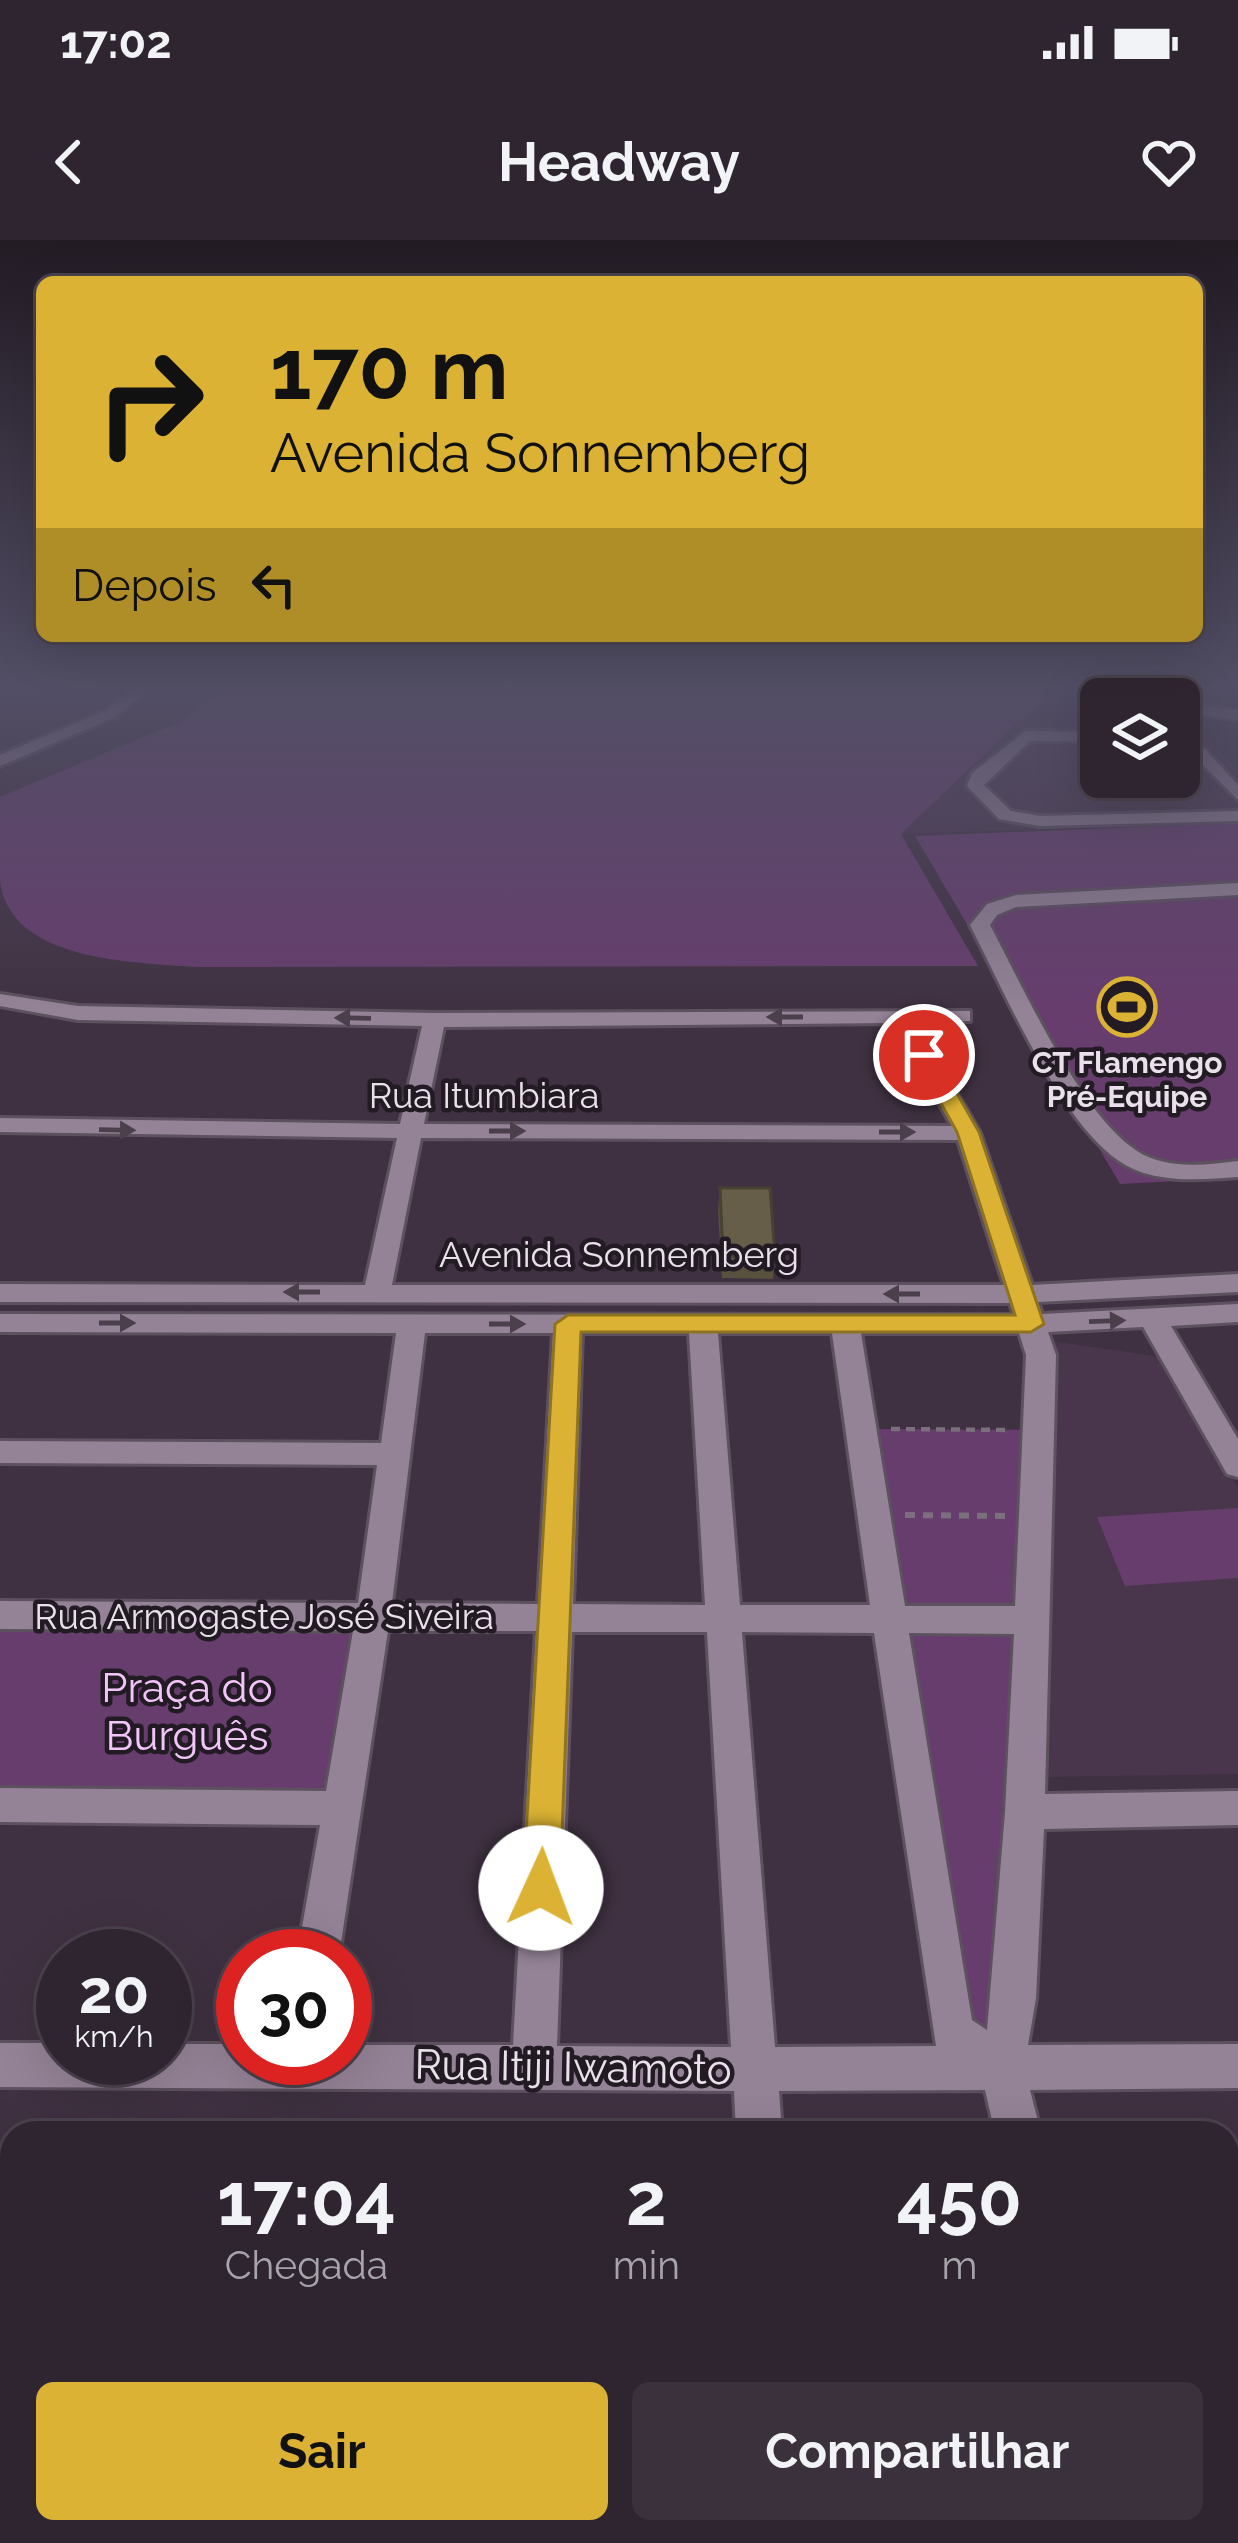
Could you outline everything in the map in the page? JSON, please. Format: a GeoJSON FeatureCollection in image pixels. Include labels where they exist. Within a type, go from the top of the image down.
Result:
{"type":"FeatureCollection","features":[{"type":"Feature","properties":{"kind":"street"},"geometry":{"type":"LineString","coordinates":[[986,796],[1005,814],[1040,821],[1238,816]]}},
{"type":"Feature","properties":{"kind":"street"},"geometry":{"type":"LineString","coordinates":[[1238,889],[1016,901],[997,905],[984,914],[980,925],[1042,1040],[1107,1140],[1131,1158],[1164,1169],[1238,1169]]}},
{"type":"Feature","properties":{"kind":"street"},"geometry":{"type":"LineString","coordinates":[[0,1000],[78,1013],[434,1020],[962,1016]]}},
{"type":"Feature","properties":{"kind":"street"},"geometry":{"type":"LineString","coordinates":[[902,1017],[968,1132],[1041,1355],[1025,1812],[1014,1997],[1002,2068],[1015,2121]]}},
{"type":"Feature","properties":{"kind":"street"},"geometry":{"type":"LineString","coordinates":[[377,1292],[434,1020]]}},
{"type":"Feature","properties":{"kind":"street","name":"Rua Itumbiara"},"geometry":{"type":"LineString","coordinates":[[0,1125],[968,1132]]}},
{"type":"Feature","properties":{"kind":"street","name":"Avenida Sonnemberg"},"geometry":{"type":"LineString","coordinates":[[0,1323],[845,1324],[1025,1309],[1238,1283]]}},
{"type":"Feature","properties":{"kind":"street","name":"Avenida Sonnemberg"},"geometry":{"type":"LineString","coordinates":[[0,1293],[377,1292],[1025,1309],[1153,1320],[1238,1313]]}},
{"type":"Feature","properties":{"kind":"street"},"geometry":{"type":"LineString","coordinates":[[1153,1320],[1225,1420],[1238,1466]]}},
{"type":"Feature","properties":{"kind":"street"},"geometry":{"type":"LineString","coordinates":[[322,1929],[373,1617],[412,1324]]}},
{"type":"Feature","properties":{"kind":"street"},"geometry":{"type":"LineString","coordinates":[[534,2068],[568,1324]]}},
{"type":"Feature","properties":{"kind":"street"},"geometry":{"type":"LineString","coordinates":[[703,1324],[758,2121]]}},
{"type":"Feature","properties":{"kind":"street"},"geometry":{"type":"LineString","coordinates":[[845,1324],[886,1620],[952,2032],[1002,2068]]}},
{"type":"Feature","properties":{"kind":"street"},"geometry":{"type":"LineString","coordinates":[[0,1452],[396,1454]]}},
{"type":"Feature","properties":{"kind":"street","name":"Rua Armogaste José Siveira"},"geometry":{"type":"LineString","coordinates":[[0,1615],[1032,1620]]}},
{"type":"Feature","properties":{"kind":"street"},"geometry":{"type":"LineString","coordinates":[[0,1805],[340,1808]]}},
{"type":"Feature","properties":{"kind":"street"},"geometry":{"type":"LineString","coordinates":[[1025,1812],[1238,1808]]}},
{"type":"Feature","properties":{"kind":"street","name":"Rua Itiji Iwamoto"},"geometry":{"type":"LineString","coordinates":[[0,2065],[216,2062]]}},
{"type":"Feature","properties":{"kind":"street","name":"Rua Itiji Iwamoto"},"geometry":{"type":"LineString","coordinates":[[372,2063],[752,2069],[1238,2066]]}},
{"type":"Feature","properties":{"kind":"path"},"geometry":{"type":"LineString","coordinates":[[860,1429],[1041,1430]]}},
{"type":"Feature","properties":{"kind":"path"},"geometry":{"type":"LineString","coordinates":[[872,1514],[1037,1516]]}},
{"type":"Feature","properties":{"kind":"shaded area"},"geometry":{"type":"Polygon","coordinates":[[[940,796],[1238,796],[1238,823],[901,834],[940,796]]]}},
{"type":"Feature","properties":{"kind":"shaded area"},"geometry":{"type":"Polygon","coordinates":[[[1044,1340],[1162,1357],[1238,1488],[1238,1774],[1042,1777],[1044,1340]]]}},
{"type":"Feature","properties":{"kind":"green space"},"geometry":{"type":"Polygon","coordinates":[[[940,796],[901,834],[978,966],[195,967],[109,959],[50,942],[26,928],[9,908],[0,881],[0,797],[940,796]]]}},
{"type":"Feature","properties":{"kind":"green space","name":"CT Flamengo Pré-Equipe"},"geometry":{"type":"Polygon","coordinates":[[[1238,823],[1238,1178],[1120,1184],[915,836],[1238,823]]]}},
{"type":"Feature","properties":{"kind":"green space"},"geometry":{"type":"Polygon","coordinates":[[[860,1429],[1041,1430],[1002,2068],[952,2032],[860,1429]]]}},
{"type":"Feature","properties":{"kind":"green space"},"geometry":{"type":"Polygon","coordinates":[[[1238,1508],[1238,1578],[1125,1586],[1097,1517],[1238,1508]]]}},
{"type":"Feature","properties":{"kind":"green space","name":"Praça do Burguês"},"geometry":{"type":"Polygon","coordinates":[[[0,1615],[373,1617],[340,1808],[0,1805],[0,1615]]]}},
{"type":"Feature","properties":{"kind":"building"},"geometry":{"type":"Polygon","coordinates":[[[720,1188],[770,1188],[775,1256],[723,1256],[720,1188]]]}},
{"type":"Feature","properties":{"kind":"place","name":"CT Flamengo Pré-Equipe"},"geometry":{"type":"Point","coordinates":[1127,1007]}},
{"type":"Feature","properties":{"kind":"route"},"geometry":{"type":"LineString","coordinates":[[541,1888],[568,1324],[1031,1324],[968,1132],[924,1055]]}}]}
